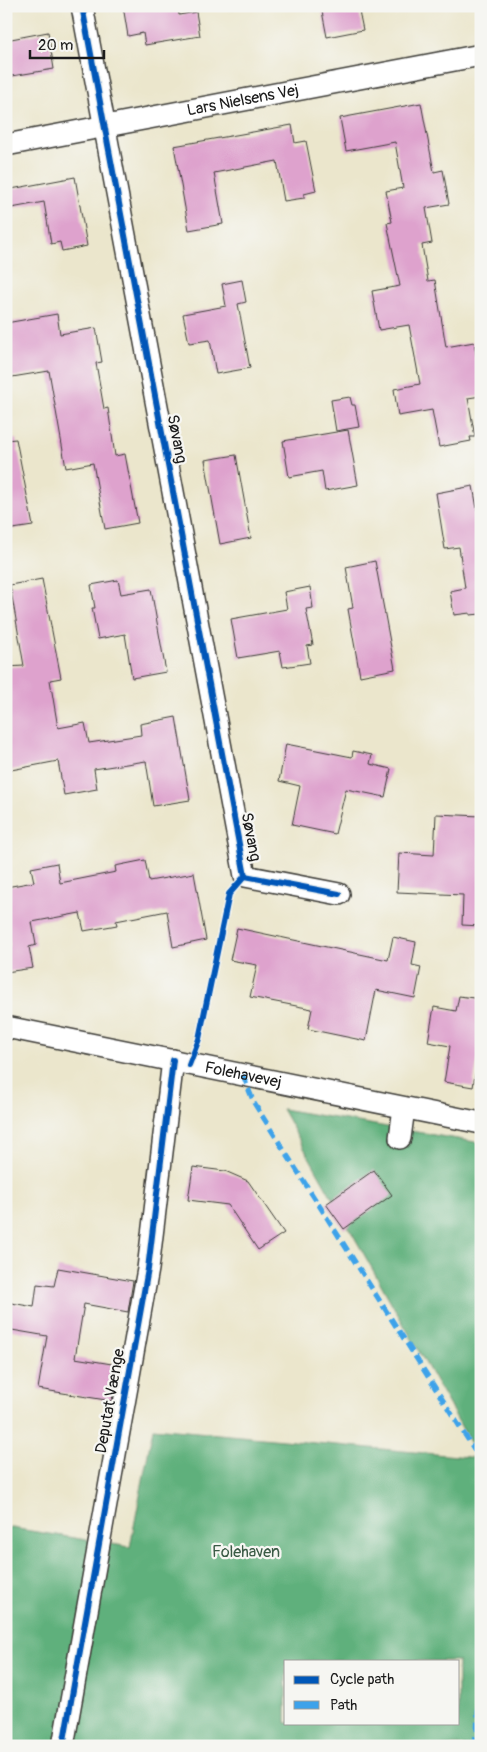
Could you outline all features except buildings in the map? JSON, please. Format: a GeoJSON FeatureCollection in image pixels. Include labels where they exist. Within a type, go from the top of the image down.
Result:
{"type":"FeatureCollection","features":[{"type":"Feature","properties":{"kind":"street","name":"Søvang"},"geometry":{"type":"LineString","coordinates":[[82,6],[245,876],[339,894]]}},
{"type":"Feature","properties":{"kind":"street","name":"Lars Nielsens Vej"},"geometry":{"type":"LineString","coordinates":[[6,145],[481,55]]}},
{"type":"Feature","properties":{"kind":"street","name":"Folehavevej"},"geometry":{"type":"LineString","coordinates":[[6,1027],[481,1123]]}},
{"type":"Feature","properties":{"kind":"street","name":"Deputat Vænge"},"geometry":{"type":"LineString","coordinates":[[63,1746],[148,1269],[173,1060]]}},
{"type":"Feature","properties":{"kind":"street"},"geometry":{"type":"LineString","coordinates":[[400,1138],[404,1108]]}},
{"type":"Feature","properties":{"kind":"green space","name":"Folehaven"},"geometry":{"type":"Polygon","coordinates":[[[282,1109],[481,1143],[481,1746],[6,1746],[6,1527],[130,1547],[153,1428],[479,1458],[282,1109]]]}},
{"type":"Feature","properties":{"kind":"marked path"},"geometry":{"type":"LineString","coordinates":[[243,1075],[254,1103],[481,1460]]}},
{"type":"Feature","properties":{"kind":"marked path"},"geometry":{"type":"LineString","coordinates":[[473,1746],[477,1730],[481,1649]]}},
{"type":"Feature","properties":{"kind":"cycle path"},"geometry":{"type":"LineString","coordinates":[[82,6],[245,876],[339,894]]}},
{"type":"Feature","properties":{"kind":"cycle path"},"geometry":{"type":"LineString","coordinates":[[189,1065],[199,1039],[229,894],[245,876]]}},
{"type":"Feature","properties":{"kind":"cycle path"},"geometry":{"type":"LineString","coordinates":[[63,1746],[148,1269],[173,1060]]}}]}
